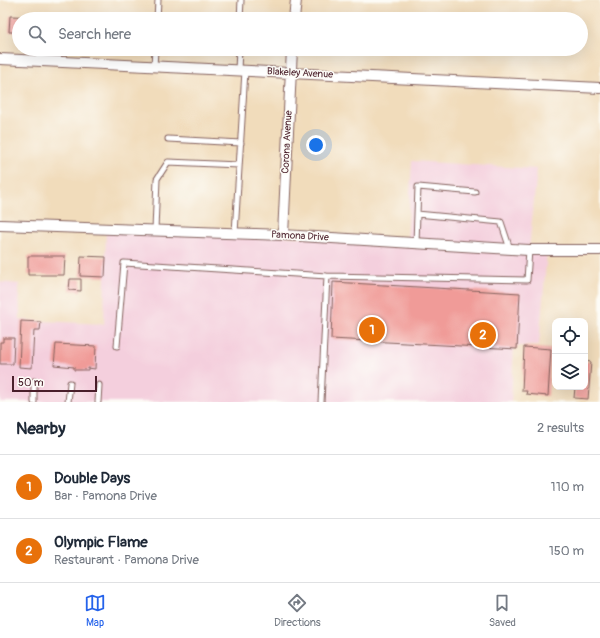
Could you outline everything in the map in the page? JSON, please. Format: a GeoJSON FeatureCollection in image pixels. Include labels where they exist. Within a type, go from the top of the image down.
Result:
{"type":"FeatureCollection","features":[{"type":"Feature","properties":{"kind":"street"},"geometry":{"type":"LineString","coordinates":[[295,12],[296,0]]}},
{"type":"Feature","properties":{"kind":"street","name":"Corona Avenue"},"geometry":{"type":"LineString","coordinates":[[283,235],[292,56]]}},
{"type":"Feature","properties":{"kind":"street","name":"Blakeley Avenue"},"geometry":{"type":"LineString","coordinates":[[0,59],[600,88]]}},
{"type":"Feature","properties":{"kind":"street","name":"Pamona Drive"},"geometry":{"type":"LineString","coordinates":[[0,225],[283,235],[529,250],[600,250]]}},
{"type":"Feature","properties":{"kind":"lane"},"geometry":{"type":"LineString","coordinates":[[157,12],[158,0]]}},
{"type":"Feature","properties":{"kind":"lane"},"geometry":{"type":"LineString","coordinates":[[241,12],[242,0]]}},
{"type":"Feature","properties":{"kind":"lane"},"geometry":{"type":"LineString","coordinates":[[154,67],[155,56]]}},
{"type":"Feature","properties":{"kind":"lane"},"geometry":{"type":"LineString","coordinates":[[235,233],[241,143],[240,56]]}},
{"type":"Feature","properties":{"kind":"lane"},"geometry":{"type":"LineString","coordinates":[[168,138],[241,143]]}},
{"type":"Feature","properties":{"kind":"lane"},"geometry":{"type":"LineString","coordinates":[[155,230],[157,179],[168,162],[239,165]]}},
{"type":"Feature","properties":{"kind":"lane"},"geometry":{"type":"LineString","coordinates":[[416,243],[418,187],[475,192]]}},
{"type":"Feature","properties":{"kind":"lane"},"geometry":{"type":"LineString","coordinates":[[417,214],[501,222],[510,249]]}},
{"type":"Feature","properties":{"kind":"lane"},"geometry":{"type":"LineString","coordinates":[[117,346],[124,263],[327,276],[528,280],[529,250]]}},
{"type":"Feature","properties":{"kind":"lane"},"geometry":{"type":"LineString","coordinates":[[321,402],[327,276]]}},
{"type":"Feature","properties":{"kind":"lane"},"geometry":{"type":"LineString","coordinates":[[34,381],[34,402]]}},
{"type":"Feature","properties":{"kind":"lane"},"geometry":{"type":"LineString","coordinates":[[68,402],[70,383]]}},
{"type":"Feature","properties":{"kind":"lane"},"geometry":{"type":"LineString","coordinates":[[98,402],[99,385]]}},
{"type":"Feature","properties":{"kind":"shaded area"},"geometry":{"type":"Polygon","coordinates":[[[412,161],[537,169],[529,250],[547,251],[539,346],[514,346],[511,402],[0,402],[0,282],[19,284],[20,320],[104,324],[106,228],[407,242],[412,161]]]}},
{"type":"Feature","properties":{"kind":"building"},"geometry":{"type":"Polygon","coordinates":[[[10,16],[12,16],[12,32],[9,32],[10,16]]]}},
{"type":"Feature","properties":{"kind":"building"},"geometry":{"type":"Polygon","coordinates":[[[28,256],[65,256],[64,275],[28,275],[28,256]]]}},
{"type":"Feature","properties":{"kind":"building"},"geometry":{"type":"Polygon","coordinates":[[[81,256],[106,257],[105,277],[80,276],[81,256]]]}},
{"type":"Feature","properties":{"kind":"building"},"geometry":{"type":"Polygon","coordinates":[[[70,279],[81,279],[81,291],[69,290],[70,279]]]}},
{"type":"Feature","properties":{"kind":"building"},"geometry":{"type":"Polygon","coordinates":[[[333,282],[520,293],[517,349],[331,339],[333,282]]]}},
{"type":"Feature","properties":{"kind":"building"},"geometry":{"type":"Polygon","coordinates":[[[21,321],[41,322],[40,330],[34,330],[32,368],[19,367],[21,321]]]}},
{"type":"Feature","properties":{"kind":"building"},"geometry":{"type":"Polygon","coordinates":[[[3,338],[14,338],[13,364],[0,364],[0,342],[3,342],[3,338]]]}},
{"type":"Feature","properties":{"kind":"building"},"geometry":{"type":"Polygon","coordinates":[[[56,344],[96,346],[95,369],[88,368],[88,370],[74,370],[74,367],[54,365],[56,344]]]}},
{"type":"Feature","properties":{"kind":"building"},"geometry":{"type":"Polygon","coordinates":[[[524,347],[551,349],[548,396],[526,394],[527,391],[522,391],[524,347]]]}},
{"type":"Feature","properties":{"kind":"building"},"geometry":{"type":"Polygon","coordinates":[[[588,362],[591,362],[588,399],[574,398],[575,390],[588,390],[588,362]]]}},
{"type":"Feature","properties":{"kind":"place","name":"Double Days"},"geometry":{"type":"Point","coordinates":[372,330]}},
{"type":"Feature","properties":{"kind":"place","name":"Olympic Flame"},"geometry":{"type":"Point","coordinates":[483,335]}}]}
